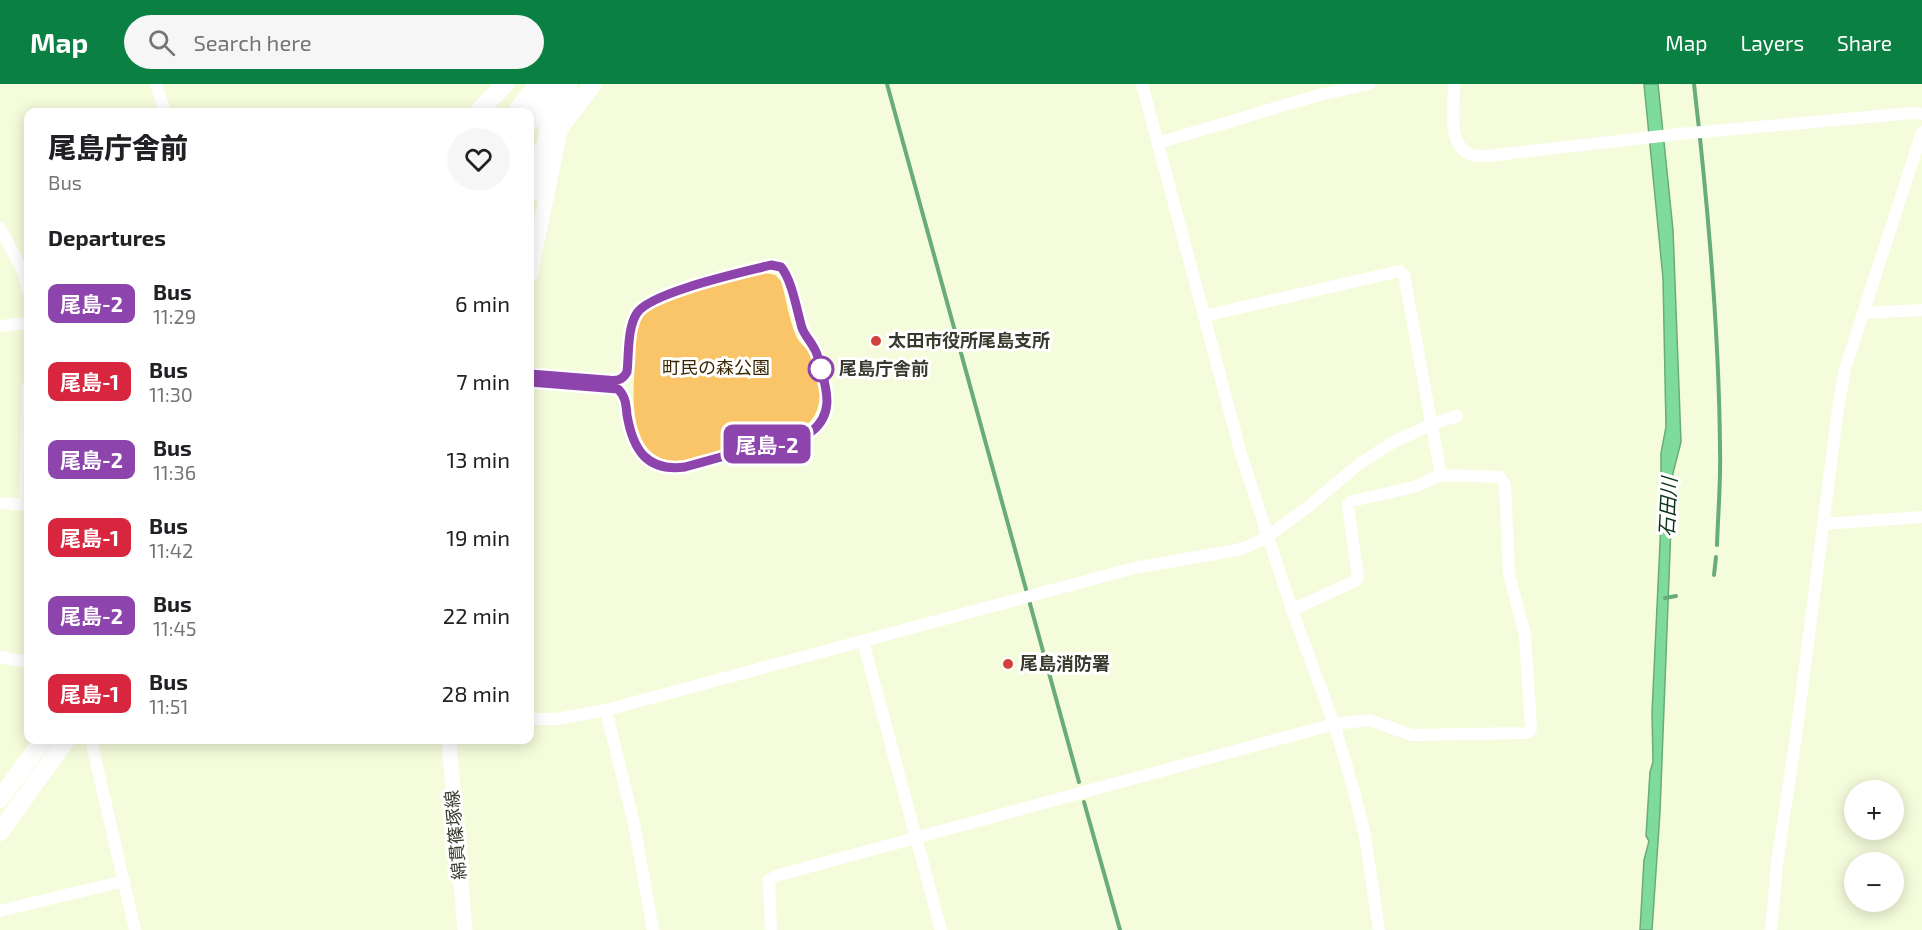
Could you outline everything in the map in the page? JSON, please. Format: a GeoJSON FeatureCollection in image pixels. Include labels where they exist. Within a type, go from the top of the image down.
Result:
{"type":"FeatureCollection","features":[{"type":"Feature","properties":{"kind":"highway"},"geometry":{"type":"LineString","coordinates":[[480,108],[498,84]]}},
{"type":"Feature","properties":{"kind":"highway"},"geometry":{"type":"LineString","coordinates":[[481,108],[505,84]]}},
{"type":"Feature","properties":{"kind":"highway"},"geometry":{"type":"LineString","coordinates":[[519,108],[538,84]]}},
{"type":"Feature","properties":{"kind":"highway"},"geometry":{"type":"LineString","coordinates":[[534,116],[557,84]]}},
{"type":"Feature","properties":{"kind":"highway"},"geometry":{"type":"LineString","coordinates":[[534,160],[593,84]]}},
{"type":"Feature","properties":{"kind":"highway"},"geometry":{"type":"LineString","coordinates":[[0,799],[40,744]]}},
{"type":"Feature","properties":{"kind":"highway"},"geometry":{"type":"LineString","coordinates":[[0,832],[63,744]]}},
{"type":"Feature","properties":{"kind":"highway"},"geometry":{"type":"LineString","coordinates":[[14,813],[71,744]]}},
{"type":"Feature","properties":{"kind":"main road"},"geometry":{"type":"LineString","coordinates":[[534,202],[557,84]]}},
{"type":"Feature","properties":{"kind":"main road"},"geometry":{"type":"LineString","coordinates":[[534,255],[570,84]]}},
{"type":"Feature","properties":{"kind":"main road","name":"綿貫篠塚線"},"geometry":{"type":"LineString","coordinates":[[449,744],[465,930]]}},
{"type":"Feature","properties":{"kind":"street"},"geometry":{"type":"LineString","coordinates":[[156,84],[164,108]]}},
{"type":"Feature","properties":{"kind":"street"},"geometry":{"type":"LineString","coordinates":[[1142,84],[1238,443],[1267,537],[1334,724],[1365,836],[1378,930]]}},
{"type":"Feature","properties":{"kind":"street"},"geometry":{"type":"LineString","coordinates":[[1158,143],[1319,96],[1369,84]]}},
{"type":"Feature","properties":{"kind":"street"},"geometry":{"type":"LineString","coordinates":[[1454,84],[1455,134],[1459,145],[1470,154],[1496,155],[1679,134],[1922,114]]}},
{"type":"Feature","properties":{"kind":"street"},"geometry":{"type":"LineString","coordinates":[[1771,930],[1777,864],[1845,369],[1922,132]]}},
{"type":"Feature","properties":{"kind":"street"},"geometry":{"type":"LineString","coordinates":[[0,228],[24,275]]}},
{"type":"Feature","properties":{"kind":"street"},"geometry":{"type":"LineString","coordinates":[[1204,316],[1400,271],[1404,275],[1441,475]]}},
{"type":"Feature","properties":{"kind":"street"},"geometry":{"type":"LineString","coordinates":[[1864,314],[1922,310]]}},
{"type":"Feature","properties":{"kind":"street"},"geometry":{"type":"LineString","coordinates":[[0,326],[24,323]]}},
{"type":"Feature","properties":{"kind":"street"},"geometry":{"type":"LineString","coordinates":[[534,719],[557,719],[606,710],[1134,568],[1237,550],[1267,537],[1309,506],[1359,464],[1392,443],[1432,424],[1457,416]]}},
{"type":"Feature","properties":{"kind":"street"},"geometry":{"type":"LineString","coordinates":[[771,930],[769,880],[778,874],[1334,724],[1369,720],[1401,733],[1421,736],[1527,733],[1531,729],[1525,635],[1509,574],[1505,485],[1500,477],[1441,475],[1414,487],[1352,501],[1348,505],[1358,578],[1292,610]]}},
{"type":"Feature","properties":{"kind":"street"},"geometry":{"type":"LineString","coordinates":[[0,503],[24,505]]}},
{"type":"Feature","properties":{"kind":"street"},"geometry":{"type":"LineString","coordinates":[[1823,524],[1922,517]]}},
{"type":"Feature","properties":{"kind":"street"},"geometry":{"type":"LineString","coordinates":[[863,641],[941,930]]}},
{"type":"Feature","properties":{"kind":"street"},"geometry":{"type":"LineString","coordinates":[[0,657],[24,661]]}},
{"type":"Feature","properties":{"kind":"street"},"geometry":{"type":"LineString","coordinates":[[606,710],[634,824],[653,930]]}},
{"type":"Feature","properties":{"kind":"street"},"geometry":{"type":"LineString","coordinates":[[93,744],[135,930]]}},
{"type":"Feature","properties":{"kind":"street"},"geometry":{"type":"LineString","coordinates":[[0,911],[124,881]]}},
{"type":"Feature","properties":{"kind":"green space","name":"町民の森公園"},"geometry":{"type":"Polygon","coordinates":[[[765,273],[775,275],[781,281],[796,336],[809,352],[814,364],[820,394],[816,413],[802,428],[680,462],[663,459],[651,452],[637,427],[634,411],[636,343],[638,327],[642,319],[659,302],[749,275],[765,273]]]}},
{"type":"Feature","properties":{"kind":"water","name":"石田川"},"geometry":{"type":"Polygon","coordinates":[[[1644,84],[1658,84],[1673,230],[1681,442],[1673,473],[1660,812],[1652,930],[1640,930],[1644,860],[1649,841],[1646,836],[1650,772],[1653,762],[1652,713],[1661,522],[1661,453],[1666,427],[1663,278],[1644,84]]]}},
{"type":"Feature","properties":{"kind":"waterway"},"geometry":{"type":"LineString","coordinates":[[887,84],[1079,782]]}},
{"type":"Feature","properties":{"kind":"waterway"},"geometry":{"type":"LineString","coordinates":[[1694,84],[1715,312],[1720,461],[1717,545]]}},
{"type":"Feature","properties":{"kind":"waterway"},"geometry":{"type":"LineString","coordinates":[[1714,575],[1716,557]]}},
{"type":"Feature","properties":{"kind":"waterway"},"geometry":{"type":"LineString","coordinates":[[1665,598],[1676,596]]}},
{"type":"Feature","properties":{"kind":"waterway"},"geometry":{"type":"LineString","coordinates":[[1084,802],[1120,930]]}},
{"type":"Feature","properties":{"kind":"bus line","name":"尾島-2"},"geometry":{"type":"LineString","coordinates":[[534,374],[616,381],[624,378],[627,372],[632,327],[636,314],[643,307],[672,293],[771,265],[781,267],[787,276],[805,335],[815,348],[828,398],[827,410],[823,418],[811,432],[672,469],[650,462],[634,442],[626,399],[618,389],[534,382]]}},
{"type":"Feature","properties":{"kind":"place","name":"太田市役所尾島支所"},"geometry":{"type":"Point","coordinates":[876,341]}},
{"type":"Feature","properties":{"kind":"place","name":"尾島庁舎前"},"geometry":{"type":"Point","coordinates":[821,369]}},
{"type":"Feature","properties":{"kind":"place","name":"尾島消防署"},"geometry":{"type":"Point","coordinates":[1008,664]}}]}
